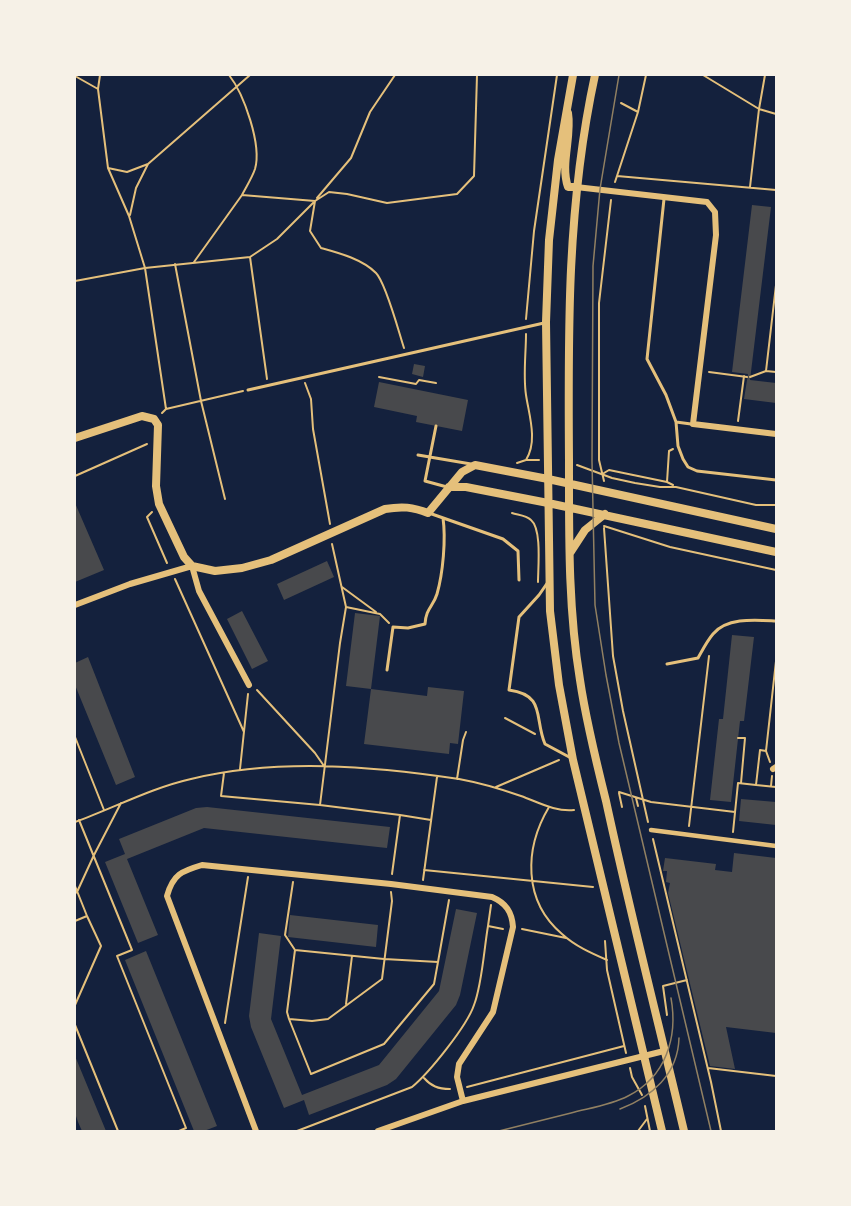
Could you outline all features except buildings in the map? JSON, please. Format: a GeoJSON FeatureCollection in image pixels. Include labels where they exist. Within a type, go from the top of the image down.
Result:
{"type":"FeatureCollection","features":[{"type":"Feature","properties":{"kind":"main road"},"geometry":{"type":"LineString","coordinates":[[573,75],[551,219],[546,322],[549,580],[556,667],[573,760],[662,1131]]}},
{"type":"Feature","properties":{"kind":"main road"},"geometry":{"type":"LineString","coordinates":[[595,75],[576,187],[568,304],[572,612],[580,680],[620,870],[684,1131]]}},
{"type":"Feature","properties":{"kind":"main road"},"geometry":{"type":"LineString","coordinates":[[567,104],[570,127],[564,176],[568,187],[576,187]]}},
{"type":"Feature","properties":{"kind":"main road"},"geometry":{"type":"LineString","coordinates":[[548,479],[776,529]]}},
{"type":"Feature","properties":{"kind":"main road"},"geometry":{"type":"LineString","coordinates":[[548,502],[776,552]]}},
{"type":"Feature","properties":{"kind":"main road"},"geometry":{"type":"LineString","coordinates":[[570,554],[585,530],[605,514]]}},
{"type":"Feature","properties":{"kind":"street"},"geometry":{"type":"LineString","coordinates":[[576,187],[707,202],[715,212],[716,235],[693,424],[776,434]]}},
{"type":"Feature","properties":{"kind":"street"},"geometry":{"type":"LineString","coordinates":[[75,438],[142,416],[154,419],[158,425],[156,486],[159,504],[184,557],[192,566],[199,591],[249,685]]}},
{"type":"Feature","properties":{"kind":"street"},"geometry":{"type":"LineString","coordinates":[[75,605],[130,584],[192,566],[215,571],[242,568],[271,560],[385,509],[401,506],[428,513],[462,472],[475,465],[548,479]]}},
{"type":"Feature","properties":{"kind":"street"},"geometry":{"type":"LineString","coordinates":[[449,487],[466,487],[548,502]]}},
{"type":"Feature","properties":{"kind":"street"},"geometry":{"type":"LineString","coordinates":[[651,830],[776,846]]}},
{"type":"Feature","properties":{"kind":"street"},"geometry":{"type":"LineString","coordinates":[[256,1131],[167,896],[171,883],[182,872],[202,865],[391,884],[501,900],[512,917],[512,929],[494,1012],[459,1064],[457,1077],[463,1101]]}},
{"type":"Feature","properties":{"kind":"street"},"geometry":{"type":"LineString","coordinates":[[378,1131],[463,1101],[664,1051]]}},
{"type":"Feature","properties":{"kind":"lane"},"geometry":{"type":"LineString","coordinates":[[665,197],[647,359],[666,395],[676,422],[678,446],[682,459],[688,467],[697,471],[776,480]]}},
{"type":"Feature","properties":{"kind":"lane"},"geometry":{"type":"LineString","coordinates":[[248,390],[546,322]]}},
{"type":"Feature","properties":{"kind":"lane"},"geometry":{"type":"LineString","coordinates":[[676,422],[693,424]]}},
{"type":"Feature","properties":{"kind":"lane"},"geometry":{"type":"LineString","coordinates":[[436,426],[425,481],[449,487]]}},
{"type":"Feature","properties":{"kind":"lane"},"geometry":{"type":"LineString","coordinates":[[418,455],[475,465]]}},
{"type":"Feature","properties":{"kind":"lane"},"geometry":{"type":"LineString","coordinates":[[428,513],[503,539],[518,551],[519,580]]}},
{"type":"Feature","properties":{"kind":"lane"},"geometry":{"type":"LineString","coordinates":[[387,670],[393,627],[408,628],[425,624],[426,612],[438,592],[445,532],[443,518]]}},
{"type":"Feature","properties":{"kind":"lane"},"geometry":{"type":"LineString","coordinates":[[549,580],[519,617],[509,690],[530,697],[535,703],[542,738],[548,747],[573,760]]}},
{"type":"Feature","properties":{"kind":"lane"},"geometry":{"type":"LineString","coordinates":[[667,664],[698,658],[712,634],[723,626],[735,622],[776,621]]}},
{"type":"Feature","properties":{"kind":"path"},"geometry":{"type":"LineString","coordinates":[[100,75],[98,89],[108,168],[129,216],[145,268],[166,409]]}},
{"type":"Feature","properties":{"kind":"path"},"geometry":{"type":"LineString","coordinates":[[194,262],[242,195],[256,167],[254,128],[237,85],[229,75]]}},
{"type":"Feature","properties":{"kind":"path"},"geometry":{"type":"LineString","coordinates":[[108,168],[128,172],[148,164],[250,75]]}},
{"type":"Feature","properties":{"kind":"path"},"geometry":{"type":"LineString","coordinates":[[75,281],[145,268],[250,257],[277,238],[315,201],[351,158],[370,112],[395,75]]}},
{"type":"Feature","properties":{"kind":"path"},"geometry":{"type":"LineString","coordinates":[[242,195],[315,201],[328,192],[387,203],[456,194],[474,176],[477,75]]}},
{"type":"Feature","properties":{"kind":"path"},"geometry":{"type":"LineString","coordinates":[[525,461],[531,451],[531,414],[526,395],[526,327],[534,231],[557,75]]}},
{"type":"Feature","properties":{"kind":"path"},"geometry":{"type":"LineString","coordinates":[[614,184],[638,112],[646,75]]}},
{"type":"Feature","properties":{"kind":"path"},"geometry":{"type":"LineString","coordinates":[[704,75],[759,109],[776,114]]}},
{"type":"Feature","properties":{"kind":"path"},"geometry":{"type":"LineString","coordinates":[[750,187],[765,75]]}},
{"type":"Feature","properties":{"kind":"path"},"geometry":{"type":"LineString","coordinates":[[75,76],[98,89]]}},
{"type":"Feature","properties":{"kind":"path"},"geometry":{"type":"LineString","coordinates":[[621,103],[638,112]]}},
{"type":"Feature","properties":{"kind":"path"},"geometry":{"type":"LineString","coordinates":[[129,216],[136,188],[148,164]]}},
{"type":"Feature","properties":{"kind":"path"},"geometry":{"type":"LineString","coordinates":[[616,176],[776,190]]}},
{"type":"Feature","properties":{"kind":"path"},"geometry":{"type":"LineString","coordinates":[[604,473],[599,460],[599,313],[612,196]]}},
{"type":"Feature","properties":{"kind":"path"},"geometry":{"type":"LineString","coordinates":[[315,201],[310,231],[321,249],[348,255],[377,274],[390,304],[406,354]]}},
{"type":"Feature","properties":{"kind":"path"},"geometry":{"type":"LineString","coordinates":[[250,257],[267,385]]}},
{"type":"Feature","properties":{"kind":"path"},"geometry":{"type":"LineString","coordinates":[[175,264],[201,401],[225,499]]}},
{"type":"Feature","properties":{"kind":"path"},"geometry":{"type":"LineString","coordinates":[[766,371],[776,285]]}},
{"type":"Feature","properties":{"kind":"path"},"geometry":{"type":"LineString","coordinates":[[699,371],[747,377],[766,371],[776,372]]}},
{"type":"Feature","properties":{"kind":"path"},"geometry":{"type":"LineString","coordinates":[[303,377],[310,399],[313,429],[331,522],[328,533]]}},
{"type":"Feature","properties":{"kind":"path"},"geometry":{"type":"LineString","coordinates":[[379,377],[416,384],[419,380],[436,383]]}},
{"type":"Feature","properties":{"kind":"path"},"geometry":{"type":"LineString","coordinates":[[737,430],[747,377]]}},
{"type":"Feature","properties":{"kind":"path"},"geometry":{"type":"LineString","coordinates":[[389,384],[390,380]]}},
{"type":"Feature","properties":{"kind":"path"},"geometry":{"type":"LineString","coordinates":[[154,419],[166,409],[248,390]]}},
{"type":"Feature","properties":{"kind":"path"},"geometry":{"type":"LineString","coordinates":[[75,476],[158,439]]}},
{"type":"Feature","properties":{"kind":"path"},"geometry":{"type":"LineString","coordinates":[[668,482],[669,451],[678,446]]}},
{"type":"Feature","properties":{"kind":"path"},"geometry":{"type":"LineString","coordinates":[[582,466],[612,478],[660,487],[676,487],[756,505],[775,505],[776,510]]}},
{"type":"Feature","properties":{"kind":"path"},"geometry":{"type":"LineString","coordinates":[[604,473],[609,470],[668,482],[676,487]]}},
{"type":"Feature","properties":{"kind":"path"},"geometry":{"type":"LineString","coordinates":[[159,504],[147,518],[244,732]]}},
{"type":"Feature","properties":{"kind":"path"},"geometry":{"type":"LineString","coordinates":[[512,513],[532,520],[535,525]]}},
{"type":"Feature","properties":{"kind":"path"},"geometry":{"type":"LineString","coordinates":[[721,1131],[623,711],[613,656],[604,526],[670,547],[776,570]]}},
{"type":"Feature","properties":{"kind":"path"},"geometry":{"type":"LineString","coordinates":[[320,805],[346,607],[331,542]]}},
{"type":"Feature","properties":{"kind":"path"},"geometry":{"type":"LineString","coordinates":[[342,587],[381,615],[393,627]]}},
{"type":"Feature","properties":{"kind":"path"},"geometry":{"type":"LineString","coordinates":[[346,607],[381,615]]}},
{"type":"Feature","properties":{"kind":"path"},"geometry":{"type":"LineString","coordinates":[[688,835],[712,634]]}},
{"type":"Feature","properties":{"kind":"path"},"geometry":{"type":"LineString","coordinates":[[774,768],[766,751],[776,661]]}},
{"type":"Feature","properties":{"kind":"path"},"geometry":{"type":"LineString","coordinates":[[240,770],[249,685],[255,687],[324,766]]}},
{"type":"Feature","properties":{"kind":"path"},"geometry":{"type":"LineString","coordinates":[[505,718],[542,738]]}},
{"type":"Feature","properties":{"kind":"path"},"geometry":{"type":"LineString","coordinates":[[457,779],[466,732]]}},
{"type":"Feature","properties":{"kind":"path"},"geometry":{"type":"LineString","coordinates":[[75,737],[104,810]]}},
{"type":"Feature","properties":{"kind":"path"},"geometry":{"type":"LineString","coordinates":[[732,841],[745,738],[738,738]]}},
{"type":"Feature","properties":{"kind":"path"},"geometry":{"type":"LineString","coordinates":[[756,785],[760,750],[766,751]]}},
{"type":"Feature","properties":{"kind":"path"},"geometry":{"type":"LineString","coordinates":[[496,787],[563,758]]}},
{"type":"Feature","properties":{"kind":"path"},"geometry":{"type":"LineString","coordinates":[[179,1131],[186,1128],[117,956],[132,950],[94,855],[77,821],[190,779],[240,770],[324,766],[457,779],[496,787],[549,807],[574,810]]}},
{"type":"Feature","properties":{"kind":"path"},"geometry":{"type":"LineString","coordinates":[[224,772],[221,796],[400,814],[431,820]]}},
{"type":"Feature","properties":{"kind":"path"},"geometry":{"type":"LineString","coordinates":[[422,888],[437,777]]}},
{"type":"Feature","properties":{"kind":"path"},"geometry":{"type":"LineString","coordinates":[[741,783],[776,787]]}},
{"type":"Feature","properties":{"kind":"path"},"geometry":{"type":"LineString","coordinates":[[622,807],[619,792],[643,800],[735,812]]}},
{"type":"Feature","properties":{"kind":"path"},"geometry":{"type":"LineString","coordinates":[[636,798],[638,806]]}},
{"type":"Feature","properties":{"kind":"path"},"geometry":{"type":"LineString","coordinates":[[76,893],[121,803]]}},
{"type":"Feature","properties":{"kind":"path"},"geometry":{"type":"LineString","coordinates":[[549,807],[536,834],[531,857],[531,880],[542,912],[567,938],[607,960]]}},
{"type":"Feature","properties":{"kind":"path"},"geometry":{"type":"LineString","coordinates":[[290,1019],[312,1021],[328,1019],[382,979],[400,814]]}},
{"type":"Feature","properties":{"kind":"path"},"geometry":{"type":"LineString","coordinates":[[223,1041],[249,870]]}},
{"type":"Feature","properties":{"kind":"path"},"geometry":{"type":"LineString","coordinates":[[424,870],[593,887]]}},
{"type":"Feature","properties":{"kind":"path"},"geometry":{"type":"LineString","coordinates":[[294,875],[285,935],[295,950],[287,1012],[311,1074],[384,1044],[434,984],[450,892]]}},
{"type":"Feature","properties":{"kind":"path"},"geometry":{"type":"LineString","coordinates":[[75,886],[100,946],[75,1005]]}},
{"type":"Feature","properties":{"kind":"path"},"geometry":{"type":"LineString","coordinates":[[297,1131],[412,1087],[424,1078],[467,1020],[475,1004],[492,897]]}},
{"type":"Feature","properties":{"kind":"path"},"geometry":{"type":"LineString","coordinates":[[75,921],[87,916]]}},
{"type":"Feature","properties":{"kind":"path"},"geometry":{"type":"LineString","coordinates":[[488,926],[567,938]]}},
{"type":"Feature","properties":{"kind":"path"},"geometry":{"type":"LineString","coordinates":[[295,950],[438,962]]}},
{"type":"Feature","properties":{"kind":"path"},"geometry":{"type":"LineString","coordinates":[[346,1005],[352,956]]}},
{"type":"Feature","properties":{"kind":"path"},"geometry":{"type":"LineString","coordinates":[[679,978],[680,982]]}},
{"type":"Feature","properties":{"kind":"path"},"geometry":{"type":"LineString","coordinates":[[668,1018],[663,986],[687,980]]}},
{"type":"Feature","properties":{"kind":"path"},"geometry":{"type":"LineString","coordinates":[[75,1025],[118,1131]]}},
{"type":"Feature","properties":{"kind":"path"},"geometry":{"type":"LineString","coordinates":[[424,1078],[430,1085],[442,1089],[460,1089],[624,1046]]}},
{"type":"Feature","properties":{"kind":"path"},"geometry":{"type":"LineString","coordinates":[[708,1068],[776,1076]]}},
{"type":"Feature","properties":{"kind":"path"},"geometry":{"type":"LineString","coordinates":[[632,1077],[643,1098]]}},
{"type":"Feature","properties":{"kind":"path"},"geometry":{"type":"LineString","coordinates":[[644,1102],[650,1131]]}},
{"type":"Feature","properties":{"kind":"path"},"geometry":{"type":"LineString","coordinates":[[638,1131],[647,1119]]}},
{"type":"Feature","properties":{"kind":"tram line"},"geometry":{"type":"LineString","coordinates":[[619,75],[600,189],[593,266],[592,461],[595,605],[619,743],[711,1131]]}},
{"type":"Feature","properties":{"kind":"tram line"},"geometry":{"type":"LineString","coordinates":[[499,1131],[608,1104],[641,1088],[652,1078],[666,1054],[673,1027],[671,998]]}},
{"type":"Feature","properties":{"kind":"tram line"},"geometry":{"type":"LineString","coordinates":[[620,1109],[643,1098],[661,1082],[674,1063],[679,1038]]}}]}
